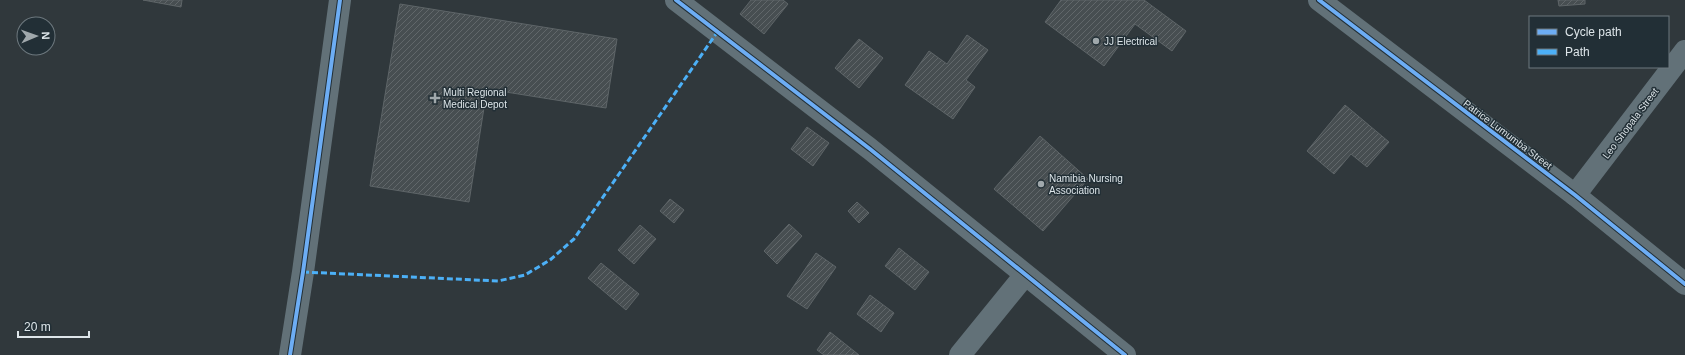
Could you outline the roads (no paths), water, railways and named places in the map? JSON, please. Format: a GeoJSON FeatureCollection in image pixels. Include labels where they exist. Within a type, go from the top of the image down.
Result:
{"type":"FeatureCollection","features":[{"type":"Feature","properties":{"kind":"street"},"geometry":{"type":"LineString","coordinates":[[290,355],[304,272],[340,0]]}},
{"type":"Feature","properties":{"kind":"street"},"geometry":{"type":"LineString","coordinates":[[676,0],[870,149],[1125,355]]}},
{"type":"Feature","properties":{"kind":"street","name":"Patrice Lumumba Street"},"geometry":{"type":"LineString","coordinates":[[1319,0],[1575,195],[1685,284]]}},
{"type":"Feature","properties":{"kind":"street","name":"Leo Shopala Street"},"geometry":{"type":"LineString","coordinates":[[1575,195],[1685,51]]}},
{"type":"Feature","properties":{"kind":"street"},"geometry":{"type":"LineString","coordinates":[[960,355],[1026,275]]}},
{"type":"Feature","properties":{"kind":"place","name":"JJ Electrical"},"geometry":{"type":"Point","coordinates":[1096,41]}},
{"type":"Feature","properties":{"kind":"place","name":"Multi Regional Medical Depot"},"geometry":{"type":"Point","coordinates":[435,98]}},
{"type":"Feature","properties":{"kind":"place","name":"Namibia Nursing Association"},"geometry":{"type":"Point","coordinates":[1041,184]}}]}
